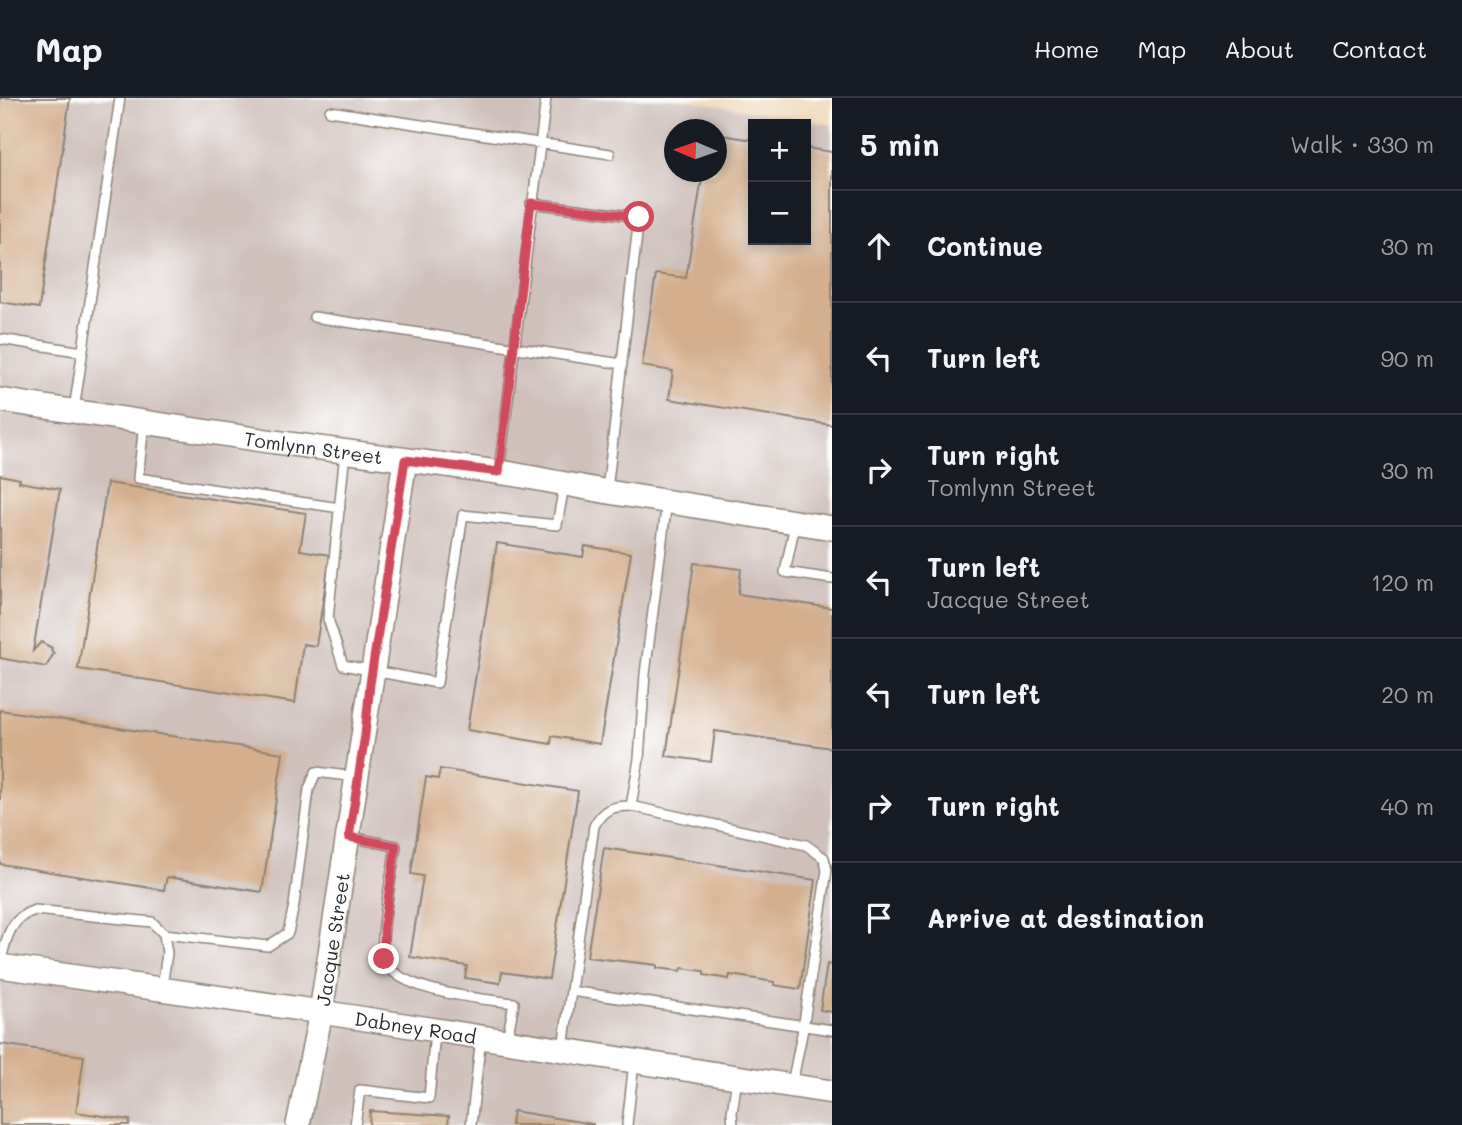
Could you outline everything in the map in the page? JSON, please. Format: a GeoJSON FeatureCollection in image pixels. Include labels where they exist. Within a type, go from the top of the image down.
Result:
{"type":"FeatureCollection","features":[{"type":"Feature","properties":{"kind":"street","name":"Tomlynn Street"},"geometry":{"type":"LineString","coordinates":[[0,400],[345,452],[499,472],[607,492],[832,527]]}},
{"type":"Feature","properties":{"kind":"street","name":"Jacque Street"},"geometry":{"type":"LineString","coordinates":[[298,1125],[321,1012],[405,460]]}},
{"type":"Feature","properties":{"kind":"street","name":"Dabney Road"},"geometry":{"type":"LineString","coordinates":[[0,965],[832,1092]]}},
{"type":"Feature","properties":{"kind":"lane"},"geometry":{"type":"LineString","coordinates":[[74,411],[120,98]]}},
{"type":"Feature","properties":{"kind":"lane"},"geometry":{"type":"LineString","coordinates":[[499,472],[546,98]]}},
{"type":"Feature","properties":{"kind":"lane"},"geometry":{"type":"LineString","coordinates":[[330,111],[610,154]]}},
{"type":"Feature","properties":{"kind":"lane"},"geometry":{"type":"LineString","coordinates":[[531,203],[639,217],[607,492]]}},
{"type":"Feature","properties":{"kind":"lane"},"geometry":{"type":"LineString","coordinates":[[314,317],[622,365]]}},
{"type":"Feature","properties":{"kind":"lane"},"geometry":{"type":"LineString","coordinates":[[0,339],[83,352]]}},
{"type":"Feature","properties":{"kind":"lane"},"geometry":{"type":"LineString","coordinates":[[144,422],[138,478],[340,508]]}},
{"type":"Feature","properties":{"kind":"lane"},"geometry":{"type":"LineString","coordinates":[[345,452],[328,619],[343,665],[438,683],[463,515],[556,525],[564,484]]}},
{"type":"Feature","properties":{"kind":"lane"},"geometry":{"type":"LineString","coordinates":[[631,806],[639,759],[645,674],[667,501]]}},
{"type":"Feature","properties":{"kind":"lane"},"geometry":{"type":"LineString","coordinates":[[796,522],[785,572],[832,579]]}},
{"type":"Feature","properties":{"kind":"lane"},"geometry":{"type":"LineString","coordinates":[[164,934],[268,946],[288,933],[309,789],[316,772],[358,777]]}},
{"type":"Feature","properties":{"kind":"lane"},"geometry":{"type":"LineString","coordinates":[[563,1049],[594,826],[601,812],[615,806],[631,806],[806,845],[824,858],[827,870],[804,1026],[792,1086]]}},
{"type":"Feature","properties":{"kind":"lane"},"geometry":{"type":"LineString","coordinates":[[349,837],[396,846],[384,926],[384,959],[394,973],[419,986],[514,1003],[507,1041]]}},
{"type":"Feature","properties":{"kind":"lane"},"geometry":{"type":"LineString","coordinates":[[0,965],[9,929],[21,914],[35,910],[152,922],[164,934],[167,953],[162,989]]}},
{"type":"Feature","properties":{"kind":"lane"},"geometry":{"type":"LineString","coordinates":[[571,991],[832,1030]]}},
{"type":"Feature","properties":{"kind":"lane"},"geometry":{"type":"LineString","coordinates":[[355,1125],[360,1090],[429,1098],[436,1030]]}},
{"type":"Feature","properties":{"kind":"lane"},"geometry":{"type":"LineString","coordinates":[[471,1125],[481,1037]]}},
{"type":"Feature","properties":{"kind":"lane"},"geometry":{"type":"LineString","coordinates":[[627,1125],[634,1061]]}},
{"type":"Feature","properties":{"kind":"lane"},"geometry":{"type":"LineString","coordinates":[[733,1125],[737,1077]]}},
{"type":"Feature","properties":{"kind":"shaded area"},"geometry":{"type":"Polygon","coordinates":[[[0,98],[676,98],[797,119],[748,119],[748,245],[811,245],[811,121],[832,125],[832,1125],[0,1125],[0,98]]]}},
{"type":"Feature","properties":{"kind":"building"},"geometry":{"type":"Polygon","coordinates":[[[0,98],[70,98],[39,308],[0,302],[0,98]]]}},
{"type":"Feature","properties":{"kind":"building"},"geometry":{"type":"Polygon","coordinates":[[[727,136],[748,139],[748,245],[811,245],[811,149],[832,152],[832,425],[669,399],[673,371],[642,366],[656,274],[686,278],[701,182],[727,182],[727,136]]]}},
{"type":"Feature","properties":{"kind":"building"},"geometry":{"type":"Polygon","coordinates":[[[0,475],[20,479],[19,482],[60,489],[33,651],[41,642],[52,648],[54,653],[46,667],[0,658],[0,475]]]}},
{"type":"Feature","properties":{"kind":"building"},"geometry":{"type":"Polygon","coordinates":[[[107,483],[306,513],[300,550],[330,555],[316,646],[303,644],[295,703],[78,669],[107,483]]]}},
{"type":"Feature","properties":{"kind":"building"},"geometry":{"type":"Polygon","coordinates":[[[497,543],[583,557],[585,546],[631,553],[600,744],[552,736],[551,744],[467,730],[497,543]]]}},
{"type":"Feature","properties":{"kind":"building"},"geometry":{"type":"Polygon","coordinates":[[[694,563],[741,569],[738,594],[832,608],[832,748],[715,731],[711,762],[666,756],[694,563]]]}},
{"type":"Feature","properties":{"kind":"building"},"geometry":{"type":"Polygon","coordinates":[[[0,710],[283,753],[262,892],[167,877],[164,890],[0,864],[0,710]]]}},
{"type":"Feature","properties":{"kind":"building"},"geometry":{"type":"Polygon","coordinates":[[[440,769],[578,791],[549,979],[502,972],[500,983],[465,978],[467,966],[410,957],[423,876],[411,874],[426,777],[438,779],[440,769]]]}},
{"type":"Feature","properties":{"kind":"building"},"geometry":{"type":"Polygon","coordinates":[[[604,848],[816,880],[800,989],[730,975],[729,979],[704,975],[704,971],[682,968],[681,971],[657,968],[657,965],[587,957],[604,848]]]}},
{"type":"Feature","properties":{"kind":"building"},"geometry":{"type":"Polygon","coordinates":[[[827,964],[832,965],[832,1012],[820,1010],[827,964]]]}},
{"type":"Feature","properties":{"kind":"building"},"geometry":{"type":"Polygon","coordinates":[[[0,1044],[84,1056],[76,1112],[130,1120],[129,1125],[0,1125],[0,1044]]]}},
{"type":"Feature","properties":{"kind":"building"},"geometry":{"type":"Polygon","coordinates":[[[370,1111],[449,1116],[448,1125],[369,1125],[370,1111]]]}},
{"type":"Feature","properties":{"kind":"building"},"geometry":{"type":"Polygon","coordinates":[[[513,1111],[593,1124],[593,1125],[511,1125],[513,1111]]]}},
{"type":"Feature","properties":{"kind":"route"},"geometry":{"type":"LineString","coordinates":[[384,959],[384,926],[396,846],[349,837],[405,460],[499,472],[531,203],[639,217]]}}]}
